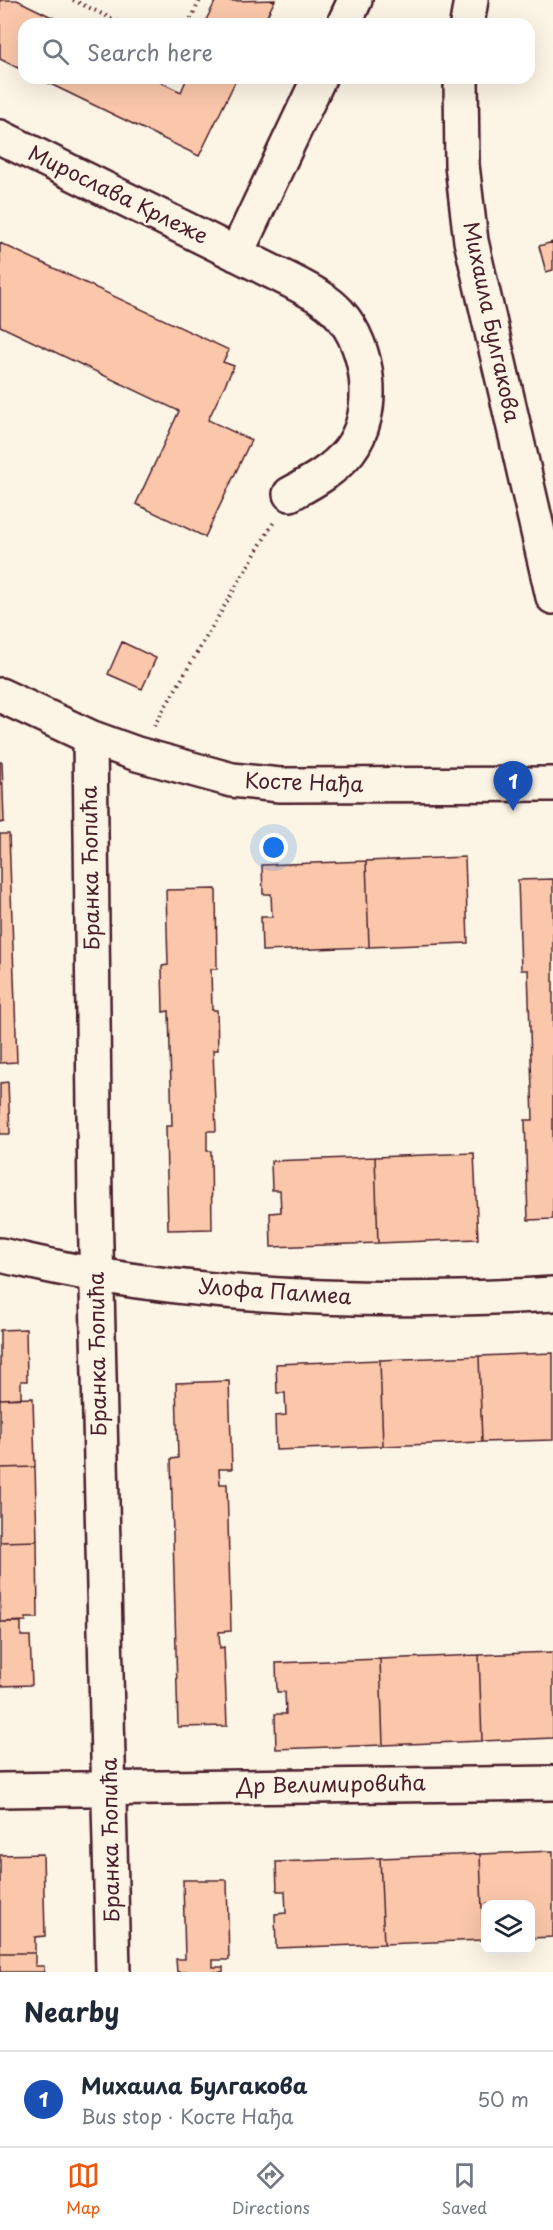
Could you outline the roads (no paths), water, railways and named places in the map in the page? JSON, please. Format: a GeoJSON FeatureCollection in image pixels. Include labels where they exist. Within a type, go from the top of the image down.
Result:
{"type":"FeatureCollection","features":[{"type":"Feature","properties":{"kind":"street"},"geometry":{"type":"LineString","coordinates":[[347,18],[356,0]]}},
{"type":"Feature","properties":{"kind":"street"},"geometry":{"type":"LineString","coordinates":[[468,18],[471,0]]}},
{"type":"Feature","properties":{"kind":"street"},"geometry":{"type":"LineString","coordinates":[[236,254],[316,84]]}},
{"type":"Feature","properties":{"kind":"street","name":"Михаила Булгакова"},"geometry":{"type":"LineString","coordinates":[[461,84],[462,165],[471,241],[553,597]]}},
{"type":"Feature","properties":{"kind":"street","name":"Мирослава Крлеже"},"geometry":{"type":"LineString","coordinates":[[0,137],[324,299],[340,314],[362,356],[366,405],[361,427],[351,449],[334,467],[290,494]]}},
{"type":"Feature","properties":{"kind":"street","name":"Косте Нађа"},"geometry":{"type":"LineString","coordinates":[[0,695],[90,737],[137,754],[232,780],[279,785],[553,784]]}},
{"type":"Feature","properties":{"kind":"street","name":"Бранка Ћопића"},"geometry":{"type":"LineString","coordinates":[[90,737],[96,1275],[113,1972]]}},
{"type":"Feature","properties":{"kind":"street","name":"Улофа Палмеа"},"geometry":{"type":"LineString","coordinates":[[0,1255],[96,1275],[244,1292],[352,1297],[553,1294]]}},
{"type":"Feature","properties":{"kind":"street","name":"Др Велимировића"},"geometry":{"type":"LineString","coordinates":[[0,1790],[553,1783]]}},
{"type":"Feature","properties":{"kind":"place","name":"Михаила Булгакова"},"geometry":{"type":"Point","coordinates":[513,811]}}]}
